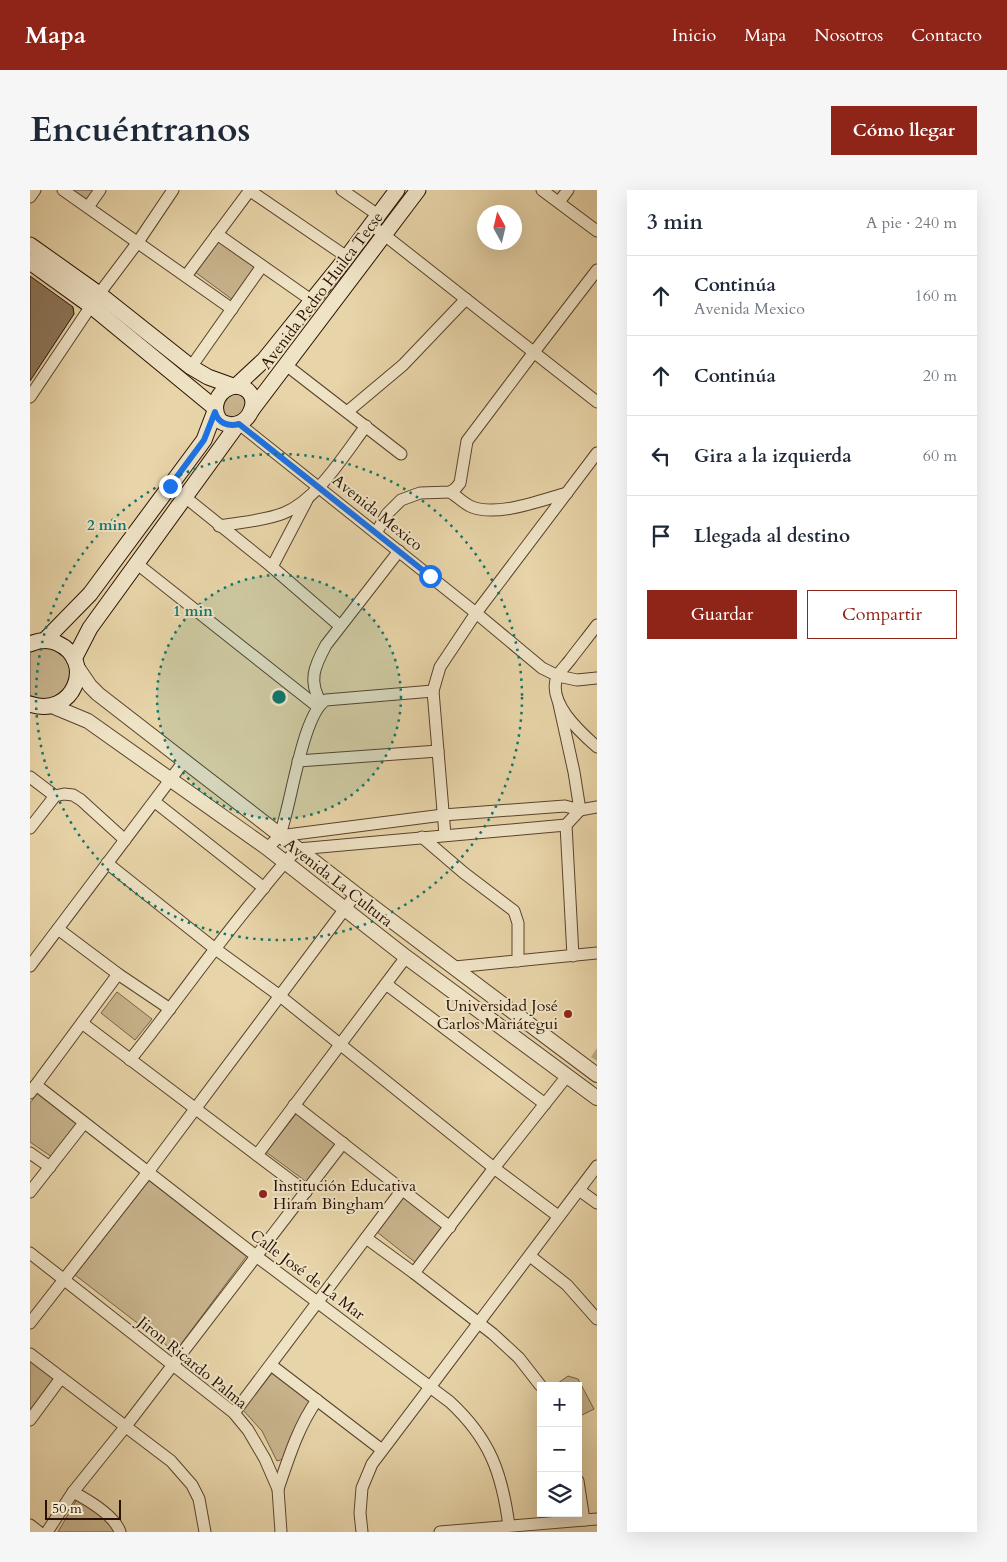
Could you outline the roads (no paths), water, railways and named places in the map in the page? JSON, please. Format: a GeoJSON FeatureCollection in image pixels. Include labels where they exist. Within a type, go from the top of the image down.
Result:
{"type":"FeatureCollection","features":[{"type":"Feature","properties":{"kind":"main road","name":"Avenida Pedro Huilca Tecse"},"geometry":{"type":"LineString","coordinates":[[234,386],[264,360],[347,257],[397,190]]}},
{"type":"Feature","properties":{"kind":"main road","name":"Avenida Pedro Huilca Tecse"},"geometry":{"type":"LineString","coordinates":[[251,412],[418,190]]}},
{"type":"Feature","properties":{"kind":"main road"},"geometry":{"type":"LineString","coordinates":[[30,245],[95,300],[215,410],[220,421],[231,426],[239,424],[251,412],[253,399],[250,393],[242,386],[234,386],[208,377],[95,300],[30,262]]}},
{"type":"Feature","properties":{"kind":"main road"},"geometry":{"type":"LineString","coordinates":[[35,641],[96,586],[204,440],[219,396],[234,386]]}},
{"type":"Feature","properties":{"kind":"main road"},"geometry":{"type":"LineString","coordinates":[[37,707],[60,703],[72,692],[77,679],[76,663],[90,628],[239,424]]}},
{"type":"Feature","properties":{"kind":"main road"},"geometry":{"type":"LineString","coordinates":[[35,641],[54,642],[62,646],[76,663]]}},
{"type":"Feature","properties":{"kind":"street"},"geometry":{"type":"LineString","coordinates":[[30,198],[35,190]]}},
{"type":"Feature","properties":{"kind":"street"},"geometry":{"type":"LineString","coordinates":[[63,190],[232,308]]}},
{"type":"Feature","properties":{"kind":"street"},"geometry":{"type":"LineString","coordinates":[[88,207],[100,190]]}},
{"type":"Feature","properties":{"kind":"street"},"geometry":{"type":"LineString","coordinates":[[30,398],[95,300],[138,242],[173,190]]}},
{"type":"Feature","properties":{"kind":"street"},"geometry":{"type":"LineString","coordinates":[[186,276],[249,190],[347,257]]}},
{"type":"Feature","properties":{"kind":"street"},"geometry":{"type":"LineString","coordinates":[[342,190],[374,220],[385,235],[597,402]]}},
{"type":"Feature","properties":{"kind":"street"},"geometry":{"type":"LineString","coordinates":[[542,190],[597,231]]}},
{"type":"Feature","properties":{"kind":"street"},"geometry":{"type":"LineString","coordinates":[[559,202],[568,190]]}},
{"type":"Feature","properties":{"kind":"street"},"geometry":{"type":"LineString","coordinates":[[217,234],[311,300]]}},
{"type":"Feature","properties":{"kind":"street"},"geometry":{"type":"LineString","coordinates":[[191,367],[262,266]]}},
{"type":"Feature","properties":{"kind":"street"},"geometry":{"type":"LineString","coordinates":[[376,532],[387,514],[401,500],[420,493],[450,492],[455,489],[460,483],[467,441],[597,270]]}},
{"type":"Feature","properties":{"kind":"street"},"geometry":{"type":"LineString","coordinates":[[347,412],[403,365],[466,299]]}},
{"type":"Feature","properties":{"kind":"street"},"geometry":{"type":"LineString","coordinates":[[286,365],[402,454]]}},
{"type":"Feature","properties":{"kind":"street","name":"Avenida Mexico"},"geometry":{"type":"LineString","coordinates":[[239,424],[376,532],[542,668],[558,676],[577,680],[597,678]]}},
{"type":"Feature","properties":{"kind":"street"},"geometry":{"type":"LineString","coordinates":[[219,526],[283,514],[308,499],[319,488],[366,426]]}},
{"type":"Feature","properties":{"kind":"street"},"geometry":{"type":"LineString","coordinates":[[445,836],[433,691],[440,667],[476,613],[597,452]]}},
{"type":"Feature","properties":{"kind":"street"},"geometry":{"type":"LineString","coordinates":[[450,492],[472,506],[484,509],[529,504],[567,493]]}},
{"type":"Feature","properties":{"kind":"street"},"geometry":{"type":"LineString","coordinates":[[185,497],[272,567],[340,626]]}},
{"type":"Feature","properties":{"kind":"street"},"geometry":{"type":"LineString","coordinates":[[272,567],[308,499]]}},
{"type":"Feature","properties":{"kind":"street"},"geometry":{"type":"LineString","coordinates":[[320,705],[313,685],[318,659],[340,626],[399,551]]}},
{"type":"Feature","properties":{"kind":"street"},"geometry":{"type":"LineString","coordinates":[[136,563],[320,705]]}},
{"type":"Feature","properties":{"kind":"street"},"geometry":{"type":"LineString","coordinates":[[580,810],[556,688],[558,676],[597,625]]}},
{"type":"Feature","properties":{"kind":"street","name":"Avenida La Cultura"},"geometry":{"type":"LineString","coordinates":[[76,663],[90,686],[98,694],[185,760],[279,836],[597,1075]]}},
{"type":"Feature","properties":{"kind":"street"},"geometry":{"type":"LineString","coordinates":[[267,848],[279,836],[298,761],[320,705],[326,700],[433,691]]}},
{"type":"Feature","properties":{"kind":"street"},"geometry":{"type":"LineString","coordinates":[[559,704],[582,733],[597,747]]}},
{"type":"Feature","properties":{"kind":"street","name":"Avenida La Cultura"},"geometry":{"type":"LineString","coordinates":[[37,707],[88,721],[267,848],[406,957],[597,1098]]}},
{"type":"Feature","properties":{"kind":"street"},"geometry":{"type":"LineString","coordinates":[[298,761],[438,751]]}},
{"type":"Feature","properties":{"kind":"street"},"geometry":{"type":"LineString","coordinates":[[30,966],[185,760]]}},
{"type":"Feature","properties":{"kind":"street"},"geometry":{"type":"LineString","coordinates":[[30,777],[55,796]]}},
{"type":"Feature","properties":{"kind":"street"},"geometry":{"type":"LineString","coordinates":[[30,828],[55,796],[73,795],[125,840]]}},
{"type":"Feature","properties":{"kind":"street"},"geometry":{"type":"LineString","coordinates":[[154,802],[264,888]]}},
{"type":"Feature","properties":{"kind":"street"},"geometry":{"type":"LineString","coordinates":[[279,836],[443,816],[565,806],[580,810],[597,807]]}},
{"type":"Feature","properties":{"kind":"street"},"geometry":{"type":"LineString","coordinates":[[130,1060],[214,948],[284,862],[298,849],[566,825],[580,810]]}},
{"type":"Feature","properties":{"kind":"street"},"geometry":{"type":"LineString","coordinates":[[566,825],[573,956]]}},
{"type":"Feature","properties":{"kind":"street"},"geometry":{"type":"LineString","coordinates":[[422,837],[464,873],[514,910],[518,923],[518,961]]}},
{"type":"Feature","properties":{"kind":"street"},"geometry":{"type":"LineString","coordinates":[[107,863],[214,948],[280,996],[494,1168],[558,1216]]}},
{"type":"Feature","properties":{"kind":"street"},"geometry":{"type":"LineString","coordinates":[[30,1323],[63,1278],[148,1172],[194,1108],[356,894]]}},
{"type":"Feature","properties":{"kind":"street"},"geometry":{"type":"LineString","coordinates":[[58,929],[118,974],[170,1009]]}},
{"type":"Feature","properties":{"kind":"street"},"geometry":{"type":"LineString","coordinates":[[455,967],[597,954]]}},
{"type":"Feature","properties":{"kind":"street"},"geometry":{"type":"LineString","coordinates":[[257,1156],[406,957]]}},
{"type":"Feature","properties":{"kind":"street"},"geometry":{"type":"LineString","coordinates":[[33,1089],[118,974]]}},
{"type":"Feature","properties":{"kind":"street"},"geometry":{"type":"LineString","coordinates":[[386,984],[545,1104]]}},
{"type":"Feature","properties":{"kind":"street"},"geometry":{"type":"LineString","coordinates":[[82,1024],[306,1192]]}},
{"type":"Feature","properties":{"kind":"street"},"geometry":{"type":"LineString","coordinates":[[414,1273],[567,1076]]}},
{"type":"Feature","properties":{"kind":"street","name":"Calle José de La Mar"},"geometry":{"type":"LineString","coordinates":[[33,1089],[84,1123],[464,1415],[488,1449],[503,1487],[509,1526]]}},
{"type":"Feature","properties":{"kind":"street"},"geometry":{"type":"LineString","coordinates":[[294,1105],[450,1227]]}},
{"type":"Feature","properties":{"kind":"street"},"geometry":{"type":"LineString","coordinates":[[30,1192],[84,1123]]}},
{"type":"Feature","properties":{"kind":"street"},"geometry":{"type":"LineString","coordinates":[[47,1532],[74,1492],[343,1143]]}},
{"type":"Feature","properties":{"kind":"street"},"geometry":{"type":"LineString","coordinates":[[30,1153],[50,1167]]}},
{"type":"Feature","properties":{"kind":"street"},"geometry":{"type":"LineString","coordinates":[[362,1532],[360,1513],[362,1488],[372,1464],[597,1166]]}},
{"type":"Feature","properties":{"kind":"street"},"geometry":{"type":"LineString","coordinates":[[234,1413],[402,1190]]}},
{"type":"Feature","properties":{"kind":"street"},"geometry":{"type":"LineString","coordinates":[[579,1190],[597,1203]]}},
{"type":"Feature","properties":{"kind":"street"},"geometry":{"type":"LineString","coordinates":[[366,1238],[479,1323],[519,1358],[538,1382]]}},
{"type":"Feature","properties":{"kind":"street","name":"Jiron Ricardo Palma"},"geometry":{"type":"LineString","coordinates":[[30,1253],[234,1413],[248,1430],[266,1459],[278,1489],[281,1532]]}},
{"type":"Feature","properties":{"kind":"street"},"geometry":{"type":"LineString","coordinates":[[530,1256],[567,1285],[597,1319]]}},
{"type":"Feature","properties":{"kind":"street"},"geometry":{"type":"LineString","coordinates":[[30,1354],[171,1461],[192,1486],[199,1499],[205,1532]]}},
{"type":"Feature","properties":{"kind":"street"},"geometry":{"type":"LineString","coordinates":[[271,1365],[382,1450]]}},
{"type":"Feature","properties":{"kind":"street"},"geometry":{"type":"LineString","coordinates":[[30,1420],[61,1378]]}},
{"type":"Feature","properties":{"kind":"street"},"geometry":{"type":"LineString","coordinates":[[278,1489],[293,1444],[308,1414],[318,1400]]}},
{"type":"Feature","properties":{"kind":"street"},"geometry":{"type":"LineString","coordinates":[[74,1492],[91,1502],[118,1526],[120,1532]]}},
{"type":"Feature","properties":{"kind":"street"},"geometry":{"type":"LineString","coordinates":[[582,1507],[584,1520]]}},
{"type":"Feature","properties":{"kind":"street"},"geometry":{"type":"LineString","coordinates":[[440,1532],[597,1519]]}},
{"type":"Feature","properties":{"kind":"street"},"geometry":{"type":"LineString","coordinates":[[30,1525],[39,1532]]}},
{"type":"Feature","properties":{"kind":"place","name":"Universidad José Carlos Mariátegui"},"geometry":{"type":"Point","coordinates":[568,1014]}},
{"type":"Feature","properties":{"kind":"place","name":"Institución Educativa Hiram Bingham"},"geometry":{"type":"Point","coordinates":[263,1194]}}]}
